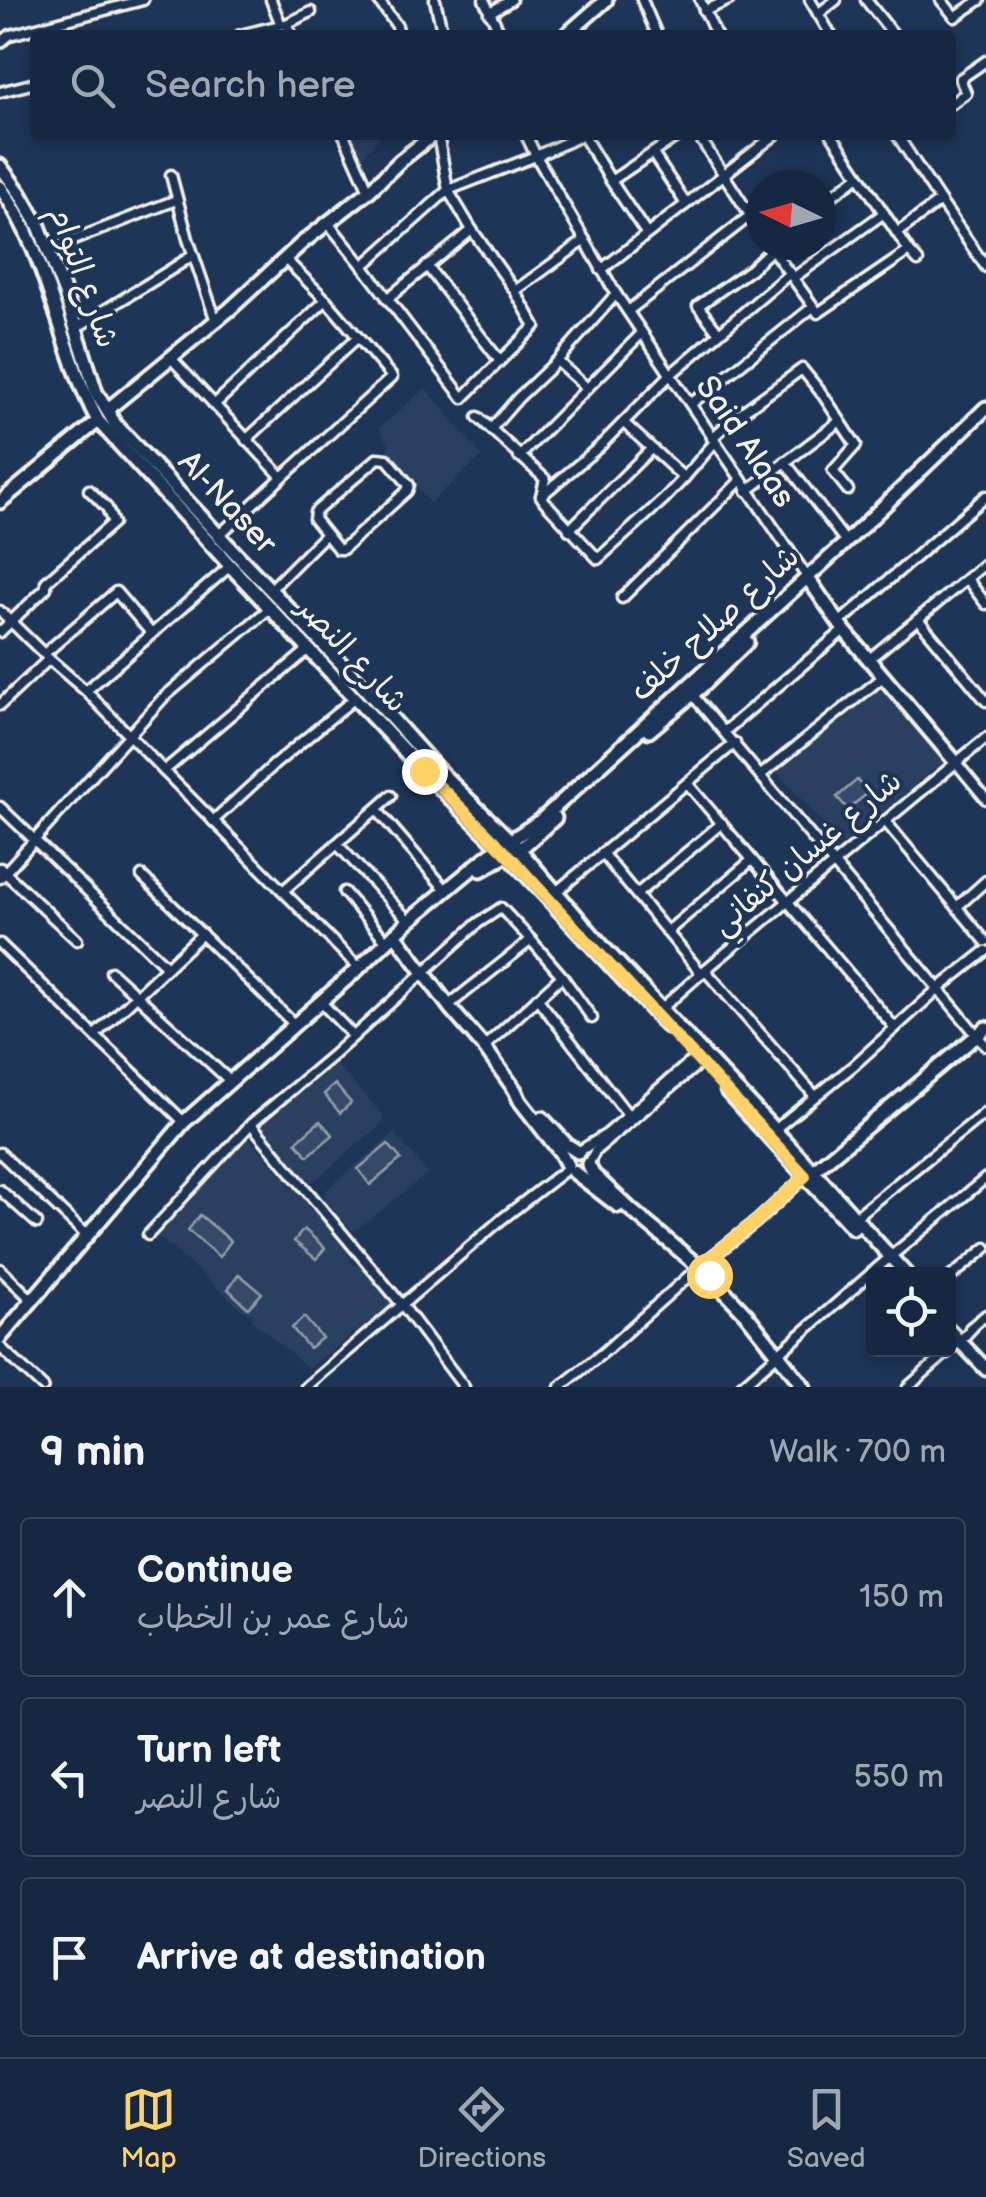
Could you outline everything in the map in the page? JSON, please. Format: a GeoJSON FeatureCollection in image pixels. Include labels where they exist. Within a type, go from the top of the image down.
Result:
{"type":"FeatureCollection","features":[{"type":"Feature","properties":{"kind":"main road"},"geometry":{"type":"LineString","coordinates":[[572,30],[606,0]]}},
{"type":"Feature","properties":{"kind":"main road"},"geometry":{"type":"LineString","coordinates":[[0,502],[429,140]]}},
{"type":"Feature","properties":{"kind":"main road","name":"شارع التوام"},"geometry":{"type":"LineString","coordinates":[[0,166],[26,204],[48,250],[102,415]]}},
{"type":"Feature","properties":{"kind":"main road","name":"شارع التوام"},"geometry":{"type":"LineString","coordinates":[[0,188],[26,230],[81,384],[102,415]]}},
{"type":"Feature","properties":{"kind":"main road","name":"شارع صلاح خلف"},"geometry":{"type":"LineString","coordinates":[[0,1338],[184,1122],[446,890],[552,821],[692,694],[986,408]]}},
{"type":"Feature","properties":{"kind":"main road","name":"Al-Naser"},"geometry":{"type":"LineString","coordinates":[[102,415],[115,424],[271,589],[509,847]]}},
{"type":"Feature","properties":{"kind":"main road","name":"شارع النصر"},"geometry":{"type":"LineString","coordinates":[[102,415],[230,566],[354,698],[556,892],[774,1130],[809,1174],[854,1218],[893,1267]]}},
{"type":"Feature","properties":{"kind":"main road","name":"شارع صلاح خلف"},"geometry":{"type":"LineString","coordinates":[[509,847],[986,418]]}},
{"type":"Feature","properties":{"kind":"main road"},"geometry":{"type":"LineString","coordinates":[[808,580],[841,627],[954,761]]}},
{"type":"Feature","properties":{"kind":"main road","name":"شارع النصر"},"geometry":{"type":"LineString","coordinates":[[509,847],[699,1060],[897,1267]]}},
{"type":"Feature","properties":{"kind":"main road"},"geometry":{"type":"LineString","coordinates":[[391,938],[484,1046],[569,1168],[697,1269]]}},
{"type":"Feature","properties":{"kind":"main road"},"geometry":{"type":"LineString","coordinates":[[809,1174],[983,1037]]}},
{"type":"Feature","properties":{"kind":"main road"},"geometry":{"type":"LineString","coordinates":[[515,1090],[567,1145],[586,1158],[594,1174],[697,1269],[800,1387]]}},
{"type":"Feature","properties":{"kind":"main road"},"geometry":{"type":"LineString","coordinates":[[569,1168],[569,1155],[578,1152]]}},
{"type":"Feature","properties":{"kind":"main road"},"geometry":{"type":"LineString","coordinates":[[569,1168],[580,1172],[588,1164]]}},
{"type":"Feature","properties":{"kind":"main road"},"geometry":{"type":"LineString","coordinates":[[957,1337],[986,1358]]}},
{"type":"Feature","properties":{"kind":"main road"},"geometry":{"type":"LineString","coordinates":[[957,1337],[986,1369]]}},
{"type":"Feature","properties":{"kind":"street"},"geometry":{"type":"LineString","coordinates":[[0,44],[10,35],[141,0]]}},
{"type":"Feature","properties":{"kind":"street"},"geometry":{"type":"LineString","coordinates":[[271,0],[288,30]]}},
{"type":"Feature","properties":{"kind":"street"},"geometry":{"type":"LineString","coordinates":[[378,0],[398,30]]}},
{"type":"Feature","properties":{"kind":"street"},"geometry":{"type":"LineString","coordinates":[[435,0],[442,30]]}},
{"type":"Feature","properties":{"kind":"street"},"geometry":{"type":"LineString","coordinates":[[484,0],[498,30]]}},
{"type":"Feature","properties":{"kind":"street"},"geometry":{"type":"LineString","coordinates":[[489,13],[511,0]]}},
{"type":"Feature","properties":{"kind":"street"},"geometry":{"type":"LineString","coordinates":[[642,0],[653,30]]}},
{"type":"Feature","properties":{"kind":"street"},"geometry":{"type":"LineString","coordinates":[[700,0],[713,30]]}},
{"type":"Feature","properties":{"kind":"street"},"geometry":{"type":"LineString","coordinates":[[704,12],[729,0]]}},
{"type":"Feature","properties":{"kind":"street"},"geometry":{"type":"LineString","coordinates":[[810,0],[828,30]]}},
{"type":"Feature","properties":{"kind":"street"},"geometry":{"type":"LineString","coordinates":[[818,14],[836,0]]}},
{"type":"Feature","properties":{"kind":"street"},"geometry":{"type":"LineString","coordinates":[[866,0],[890,30]]}},
{"type":"Feature","properties":{"kind":"street"},"geometry":{"type":"LineString","coordinates":[[941,0],[955,16],[980,0]]}},
{"type":"Feature","properties":{"kind":"street"},"geometry":{"type":"LineString","coordinates":[[260,30],[311,12]]}},
{"type":"Feature","properties":{"kind":"street"},"geometry":{"type":"LineString","coordinates":[[956,100],[966,93],[960,79],[986,61]]}},
{"type":"Feature","properties":{"kind":"street"},"geometry":{"type":"LineString","coordinates":[[0,92],[30,84]]}},
{"type":"Feature","properties":{"kind":"street"},"geometry":{"type":"LineString","coordinates":[[346,140],[369,191]]}},
{"type":"Feature","properties":{"kind":"street"},"geometry":{"type":"LineString","coordinates":[[328,223],[463,398],[535,326],[448,190],[437,140]]}},
{"type":"Feature","properties":{"kind":"street","name":"Said Alaas"},"geometry":{"type":"LineString","coordinates":[[528,140],[616,294],[808,580]]}},
{"type":"Feature","properties":{"kind":"street"},"geometry":{"type":"LineString","coordinates":[[363,266],[448,190],[572,140]]}},
{"type":"Feature","properties":{"kind":"street"},"geometry":{"type":"LineString","coordinates":[[586,140],[646,233]]}},
{"type":"Feature","properties":{"kind":"street"},"geometry":{"type":"LineString","coordinates":[[611,182],[671,140]]}},
{"type":"Feature","properties":{"kind":"street"},"geometry":{"type":"LineString","coordinates":[[701,140],[746,207]]}},
{"type":"Feature","properties":{"kind":"street"},"geometry":{"type":"LineString","coordinates":[[602,270],[764,140]]}},
{"type":"Feature","properties":{"kind":"street"},"geometry":{"type":"LineString","coordinates":[[835,140],[918,261]]}},
{"type":"Feature","properties":{"kind":"street"},"geometry":{"type":"LineString","coordinates":[[899,140],[986,267]]}},
{"type":"Feature","properties":{"kind":"street"},"geometry":{"type":"LineString","coordinates":[[652,154],[686,204]]}},
{"type":"Feature","properties":{"kind":"street"},"geometry":{"type":"LineString","coordinates":[[171,175],[216,320]]}},
{"type":"Feature","properties":{"kind":"street"},"geometry":{"type":"LineString","coordinates":[[836,193],[860,176]]}},
{"type":"Feature","properties":{"kind":"street"},"geometry":{"type":"LineString","coordinates":[[48,250],[176,200]]}},
{"type":"Feature","properties":{"kind":"street"},"geometry":{"type":"LineString","coordinates":[[897,232],[940,201]]}},
{"type":"Feature","properties":{"kind":"street"},"geometry":{"type":"LineString","coordinates":[[541,496],[719,332],[792,275],[884,212]]}},
{"type":"Feature","properties":{"kind":"street"},"geometry":{"type":"LineString","coordinates":[[628,311],[746,219]]}},
{"type":"Feature","properties":{"kind":"street"},"geometry":{"type":"LineString","coordinates":[[387,299],[472,230]]}},
{"type":"Feature","properties":{"kind":"street"},"geometry":{"type":"LineString","coordinates":[[515,291],[585,240]]}},
{"type":"Feature","properties":{"kind":"street"},"geometry":{"type":"LineString","coordinates":[[781,260],[818,313],[909,250]]}},
{"type":"Feature","properties":{"kind":"street"},"geometry":{"type":"LineString","coordinates":[[76,328],[194,255]]}},
{"type":"Feature","properties":{"kind":"street"},"geometry":{"type":"LineString","coordinates":[[219,534],[392,377],[326,300],[284,259]]}},
{"type":"Feature","properties":{"kind":"street"},"geometry":{"type":"LineString","coordinates":[[719,332],[698,306],[759,260]]}},
{"type":"Feature","properties":{"kind":"street"},"geometry":{"type":"LineString","coordinates":[[427,266],[499,360]]}},
{"type":"Feature","properties":{"kind":"street"},"geometry":{"type":"LineString","coordinates":[[491,430],[616,294]]}},
{"type":"Feature","properties":{"kind":"street"},"geometry":{"type":"LineString","coordinates":[[214,406],[326,300]]}},
{"type":"Feature","properties":{"kind":"street"},"geometry":{"type":"LineString","coordinates":[[691,404],[813,307]]}},
{"type":"Feature","properties":{"kind":"street"},"geometry":{"type":"LineString","coordinates":[[519,456],[642,334]]}},
{"type":"Feature","properties":{"kind":"street"},"geometry":{"type":"LineString","coordinates":[[246,440],[358,337]]}},
{"type":"Feature","properties":{"kind":"street"},"geometry":{"type":"LineString","coordinates":[[170,357],[280,476]]}},
{"type":"Feature","properties":{"kind":"street"},"geometry":{"type":"LineString","coordinates":[[557,360],[586,388]]}},
{"type":"Feature","properties":{"kind":"street"},"geometry":{"type":"LineString","coordinates":[[541,496],[598,559],[664,499],[738,416],[802,368],[856,445],[832,471],[848,490]]}},
{"type":"Feature","properties":{"kind":"street"},"geometry":{"type":"LineString","coordinates":[[478,418],[545,479],[541,496]]}},
{"type":"Feature","properties":{"kind":"street"},"geometry":{"type":"LineString","coordinates":[[747,490],[840,421]]}},
{"type":"Feature","properties":{"kind":"street"},"geometry":{"type":"LineString","coordinates":[[624,423],[684,478]]}},
{"type":"Feature","properties":{"kind":"street"},"geometry":{"type":"LineString","coordinates":[[569,530],[650,450]]}},
{"type":"Feature","properties":{"kind":"street"},"geometry":{"type":"LineString","coordinates":[[378,458],[387,459],[410,485],[343,549],[338,549],[326,534],[314,518],[315,512],[378,458]]}},
{"type":"Feature","properties":{"kind":"street"},"geometry":{"type":"LineString","coordinates":[[786,462],[846,542]]}},
{"type":"Feature","properties":{"kind":"street"},"geometry":{"type":"LineString","coordinates":[[622,598],[740,481]]}},
{"type":"Feature","properties":{"kind":"street"},"geometry":{"type":"LineString","coordinates":[[0,632],[46,588],[46,582],[114,522],[107,508],[89,490]]}},
{"type":"Feature","properties":{"kind":"street"},"geometry":{"type":"LineString","coordinates":[[725,731],[986,496]]}},
{"type":"Feature","properties":{"kind":"street"},"geometry":{"type":"LineString","coordinates":[[271,589],[326,534]]}},
{"type":"Feature","properties":{"kind":"street"},"geometry":{"type":"LineString","coordinates":[[868,660],[986,563]]}},
{"type":"Feature","properties":{"kind":"street"},"geometry":{"type":"LineString","coordinates":[[86,692],[230,566]]}},
{"type":"Feature","properties":{"kind":"street"},"geometry":{"type":"LineString","coordinates":[[967,579],[986,604]]}},
{"type":"Feature","properties":{"kind":"street"},"geometry":{"type":"LineString","coordinates":[[0,705],[116,592],[151,633]]}},
{"type":"Feature","properties":{"kind":"street"},"geometry":{"type":"LineString","coordinates":[[77,940],[2,873],[35,842],[163,698],[270,608]]}},
{"type":"Feature","properties":{"kind":"street"},"geometry":{"type":"LineString","coordinates":[[0,612],[86,692],[359,968]]}},
{"type":"Feature","properties":{"kind":"street"},"geometry":{"type":"LineString","coordinates":[[918,618],[986,701]]}},
{"type":"Feature","properties":{"kind":"street"},"geometry":{"type":"LineString","coordinates":[[164,771],[309,649]]}},
{"type":"Feature","properties":{"kind":"street"},"geometry":{"type":"LineString","coordinates":[[762,775],[883,677]]}},
{"type":"Feature","properties":{"kind":"street"},"geometry":{"type":"LineString","coordinates":[[692,694],[938,989],[983,1037]]}},
{"type":"Feature","properties":{"kind":"street"},"geometry":{"type":"LineString","coordinates":[[213,821],[354,698]]}},
{"type":"Feature","properties":{"kind":"street","name":"شارع غسان كنفاني"},"geometry":{"type":"LineString","coordinates":[[661,1009],[986,738]]}},
{"type":"Feature","properties":{"kind":"street"},"geometry":{"type":"LineString","coordinates":[[556,892],[735,743]]}},
{"type":"Feature","properties":{"kind":"street"},"geometry":{"type":"LineString","coordinates":[[954,761],[986,798]]}},
{"type":"Feature","properties":{"kind":"street"},"geometry":{"type":"LineString","coordinates":[[688,784],[895,1028]]}},
{"type":"Feature","properties":{"kind":"street"},"geometry":{"type":"LineString","coordinates":[[284,891],[391,796]]}},
{"type":"Feature","properties":{"kind":"street"},"geometry":{"type":"LineString","coordinates":[[0,807],[167,968]]}},
{"type":"Feature","properties":{"kind":"street"},"geometry":{"type":"LineString","coordinates":[[377,810],[446,890]]}},
{"type":"Feature","properties":{"kind":"street"},"geometry":{"type":"LineString","coordinates":[[885,822],[986,942]]}},
{"type":"Feature","properties":{"kind":"street"},"geometry":{"type":"LineString","coordinates":[[637,894],[722,823]]}},
{"type":"Feature","properties":{"kind":"street"},"geometry":{"type":"LineString","coordinates":[[338,845],[409,921]]}},
{"type":"Feature","properties":{"kind":"street"},"geometry":{"type":"LineString","coordinates":[[602,853],[815,1096]]}},
{"type":"Feature","properties":{"kind":"street"},"geometry":{"type":"LineString","coordinates":[[668,931],[752,860]]}},
{"type":"Feature","properties":{"kind":"street"},"geometry":{"type":"LineString","coordinates":[[142,876],[295,1025]]}},
{"type":"Feature","properties":{"kind":"street"},"geometry":{"type":"LineString","coordinates":[[958,906],[986,881]]}},
{"type":"Feature","properties":{"kind":"street"},"geometry":{"type":"LineString","coordinates":[[344,892],[391,938]]}},
{"type":"Feature","properties":{"kind":"street"},"geometry":{"type":"LineString","coordinates":[[148,1235],[251,1124],[501,908],[562,976],[592,1018]]}},
{"type":"Feature","properties":{"kind":"street"},"geometry":{"type":"LineString","coordinates":[[96,1034],[202,934]]}},
{"type":"Feature","properties":{"kind":"street"},"geometry":{"type":"LineString","coordinates":[[449,1005],[531,940]]}},
{"type":"Feature","properties":{"kind":"street"},"geometry":{"type":"LineString","coordinates":[[0,944],[184,1122]]}},
{"type":"Feature","properties":{"kind":"street"},"geometry":{"type":"LineString","coordinates":[[774,1130],[986,951]]}},
{"type":"Feature","properties":{"kind":"street"},"geometry":{"type":"LineString","coordinates":[[111,972],[230,1081]]}},
{"type":"Feature","properties":{"kind":"street"},"geometry":{"type":"LineString","coordinates":[[484,1046],[562,976]]}},
{"type":"Feature","properties":{"kind":"street"},"geometry":{"type":"LineString","coordinates":[[537,998],[628,1115]]}},
{"type":"Feature","properties":{"kind":"street"},"geometry":{"type":"LineString","coordinates":[[320,1002],[353,1036]]}},
{"type":"Feature","properties":{"kind":"street"},"geometry":{"type":"LineString","coordinates":[[578,1152],[607,1134],[699,1060]]}},
{"type":"Feature","properties":{"kind":"street"},"geometry":{"type":"LineString","coordinates":[[588,1164],[596,1150],[699,1060]]}},
{"type":"Feature","properties":{"kind":"street"},"geometry":{"type":"LineString","coordinates":[[854,1218],[986,1112]]}},
{"type":"Feature","properties":{"kind":"street"},"geometry":{"type":"LineString","coordinates":[[251,1124],[464,1387]]}},
{"type":"Feature","properties":{"kind":"street"},"geometry":{"type":"LineString","coordinates":[[0,1152],[87,1236]]}},
{"type":"Feature","properties":{"kind":"street"},"geometry":{"type":"LineString","coordinates":[[306,1387],[502,1219],[569,1168]]}},
{"type":"Feature","properties":{"kind":"street"},"geometry":{"type":"LineString","coordinates":[[560,1387],[809,1174]]}},
{"type":"Feature","properties":{"kind":"street"},"geometry":{"type":"LineString","coordinates":[[740,1387],[986,1178]]}},
{"type":"Feature","properties":{"kind":"street"},"geometry":{"type":"LineString","coordinates":[[0,1190],[36,1223]]}},
{"type":"Feature","properties":{"kind":"street"},"geometry":{"type":"LineString","coordinates":[[956,1272],[986,1248]]}},
{"type":"Feature","properties":{"kind":"street"},"geometry":{"type":"LineString","coordinates":[[0,1268],[32,1300]]}},
{"type":"Feature","properties":{"kind":"street"},"geometry":{"type":"LineString","coordinates":[[900,1387],[986,1316]]}},
{"type":"Feature","properties":{"kind":"street"},"geometry":{"type":"LineString","coordinates":[[908,1387],[957,1337]]}},
{"type":"Feature","properties":{"kind":"street"},"geometry":{"type":"LineString","coordinates":[[0,1347],[43,1387]]}},
{"type":"Feature","properties":{"kind":"shaded area"},"geometry":{"type":"Polygon","coordinates":[[[349,140],[377,140],[359,160],[349,140]]]}},
{"type":"Feature","properties":{"kind":"shaded area"},"geometry":{"type":"Polygon","coordinates":[[[426,388],[482,456],[430,503],[387,450],[389,445],[379,428],[426,388]]]}},
{"type":"Feature","properties":{"kind":"shaded area"},"geometry":{"type":"Polygon","coordinates":[[[882,686],[945,760],[842,845],[776,771],[882,686]]]}},
{"type":"Feature","properties":{"kind":"shaded area"},"geometry":{"type":"Polygon","coordinates":[[[857,780],[868,793],[848,809],[837,797],[857,780]]]}},
{"type":"Feature","properties":{"kind":"shaded area"},"geometry":{"type":"Polygon","coordinates":[[[331,1059],[383,1115],[382,1124],[313,1182],[308,1181],[262,1126],[265,1117],[331,1059]]]}},
{"type":"Feature","properties":{"kind":"shaded area"},"geometry":{"type":"Polygon","coordinates":[[[335,1084],[351,1103],[340,1113],[324,1094],[335,1084]]]}},
{"type":"Feature","properties":{"kind":"shaded area"},"geometry":{"type":"Polygon","coordinates":[[[320,1121],[333,1135],[308,1156],[296,1142],[320,1121]]]}},
{"type":"Feature","properties":{"kind":"shaded area"},"geometry":{"type":"Polygon","coordinates":[[[394,1133],[428,1173],[354,1232],[324,1200],[325,1191],[394,1133]]]}},
{"type":"Feature","properties":{"kind":"shaded area"},"geometry":{"type":"Polygon","coordinates":[[[247,1136],[348,1252],[355,1266],[358,1264],[392,1303],[309,1368],[252,1320],[252,1314],[247,1314],[158,1236],[247,1136]]]}},
{"type":"Feature","properties":{"kind":"shaded area"},"geometry":{"type":"Polygon","coordinates":[[[388,1144],[401,1159],[370,1185],[358,1169],[388,1144]]]}},
{"type":"Feature","properties":{"kind":"shaded area"},"geometry":{"type":"Polygon","coordinates":[[[200,1215],[231,1241],[219,1257],[188,1230],[200,1215]]]}},
{"type":"Feature","properties":{"kind":"shaded area"},"geometry":{"type":"Polygon","coordinates":[[[304,1229],[325,1248],[316,1259],[294,1241],[304,1229]]]}},
{"type":"Feature","properties":{"kind":"shaded area"},"geometry":{"type":"Polygon","coordinates":[[[239,1274],[262,1293],[248,1308],[228,1289],[239,1274]]]}},
{"type":"Feature","properties":{"kind":"shaded area"},"geometry":{"type":"Polygon","coordinates":[[[304,1317],[322,1338],[309,1348],[292,1328],[304,1317]]]}},
{"type":"Feature","properties":{"kind":"route"},"geometry":{"type":"LineString","coordinates":[[424,771],[507,854],[805,1176],[700,1266],[709,1275]]}}]}
